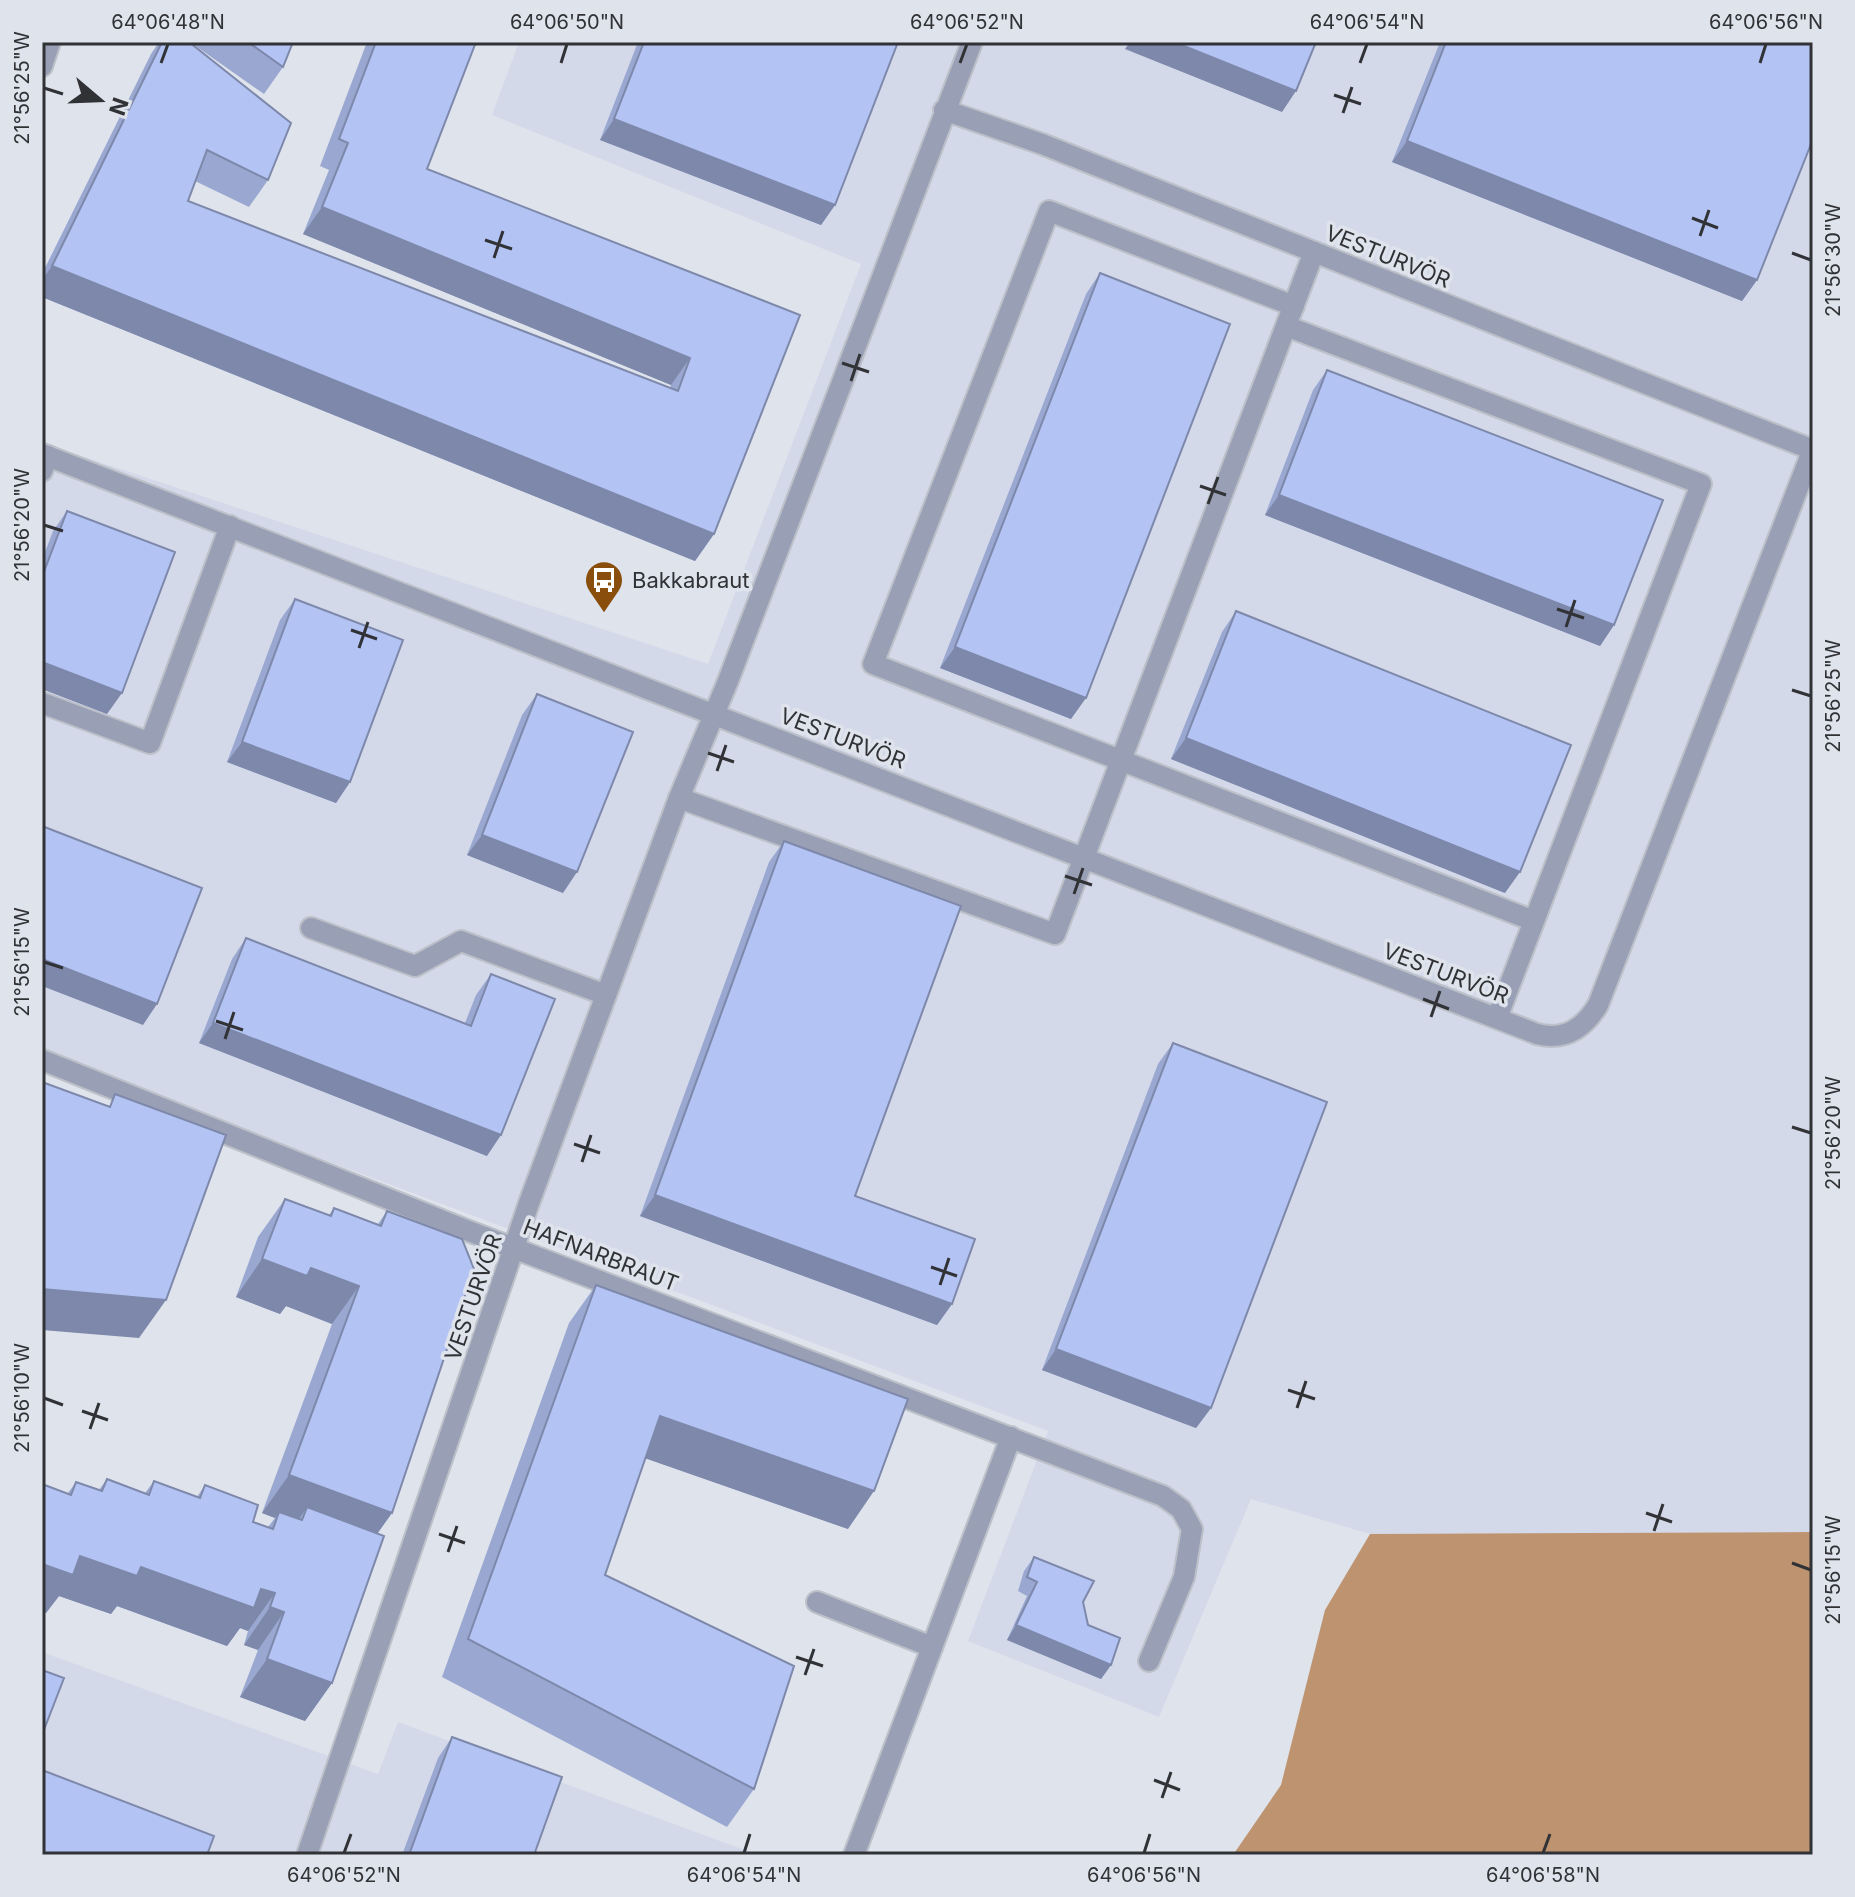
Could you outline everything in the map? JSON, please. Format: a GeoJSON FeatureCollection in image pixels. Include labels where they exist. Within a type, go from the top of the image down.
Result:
{"type":"FeatureCollection","features":[{"type":"Feature","properties":{"kind":"street"},"geometry":{"type":"LineString","coordinates":[[42,66],[50,42]]}},
{"type":"Feature","properties":{"kind":"street","name":"VESTURVÖR"},"geometry":{"type":"LineString","coordinates":[[307,1855],[515,1248],[606,995],[679,798],[972,42]]}},
{"type":"Feature","properties":{"kind":"street","name":"VESTURVÖR"},"geometry":{"type":"LineString","coordinates":[[714,714],[1537,1034],[1563,1035],[1584,1024],[1598,1005],[1813,449],[1042,144],[944,110]]}},
{"type":"Feature","properties":{"kind":"street"},"geometry":{"type":"LineString","coordinates":[[1497,1018],[1701,484],[1290,316],[1049,211],[873,664],[1534,921]]}},
{"type":"Feature","properties":{"kind":"street"},"geometry":{"type":"LineString","coordinates":[[679,798],[1055,934],[1314,252]]}},
{"type":"Feature","properties":{"kind":"street"},"geometry":{"type":"LineString","coordinates":[[44,461],[230,526],[714,714]]}},
{"type":"Feature","properties":{"kind":"street"},"geometry":{"type":"LineString","coordinates":[[42,703],[150,743],[230,526]]}},
{"type":"Feature","properties":{"kind":"street"},"geometry":{"type":"LineString","coordinates":[[311,928],[415,966],[461,941],[606,995]]}},
{"type":"Feature","properties":{"kind":"street","name":"HAFNARBRAUT"},"geometry":{"type":"LineString","coordinates":[[42,1060],[515,1248],[1163,1496],[1181,1509],[1192,1529],[1184,1577],[1149,1661]]}},
{"type":"Feature","properties":{"kind":"street"},"geometry":{"type":"LineString","coordinates":[[854,1855],[1011,1437]]}},
{"type":"Feature","properties":{"kind":"street"},"geometry":{"type":"LineString","coordinates":[[817,1602],[932,1647]]}},
{"type":"Feature","properties":{"kind":"shaded area"},"geometry":{"type":"Polygon","coordinates":[[[519,42],[1813,42],[1813,1532],[1370,1534],[1251,1499],[1159,1717],[968,1641],[1048,1431],[42,1054],[42,443],[708,664],[861,264],[492,115],[519,42]]]}},
{"type":"Feature","properties":{"kind":"shaded area"},"geometry":{"type":"Polygon","coordinates":[[[1813,1532],[1813,1855],[1233,1855],[1281,1785],[1325,1610],[1370,1534],[1813,1532]]]}},
{"type":"Feature","properties":{"kind":"shaded area"},"geometry":{"type":"Polygon","coordinates":[[[42,1652],[378,1774],[398,1722],[758,1855],[42,1855],[42,1652]]]}},
{"type":"Feature","properties":{"kind":"building"},"geometry":{"type":"Polygon","coordinates":[[[162,42],[189,42],[291,123],[268,180],[207,150],[188,201],[678,391],[690,358],[322,207],[348,143],[339,139],[376,42],[476,42],[427,169],[800,315],[714,534],[52,266],[162,42]]]}},
{"type":"Feature","properties":{"kind":"building"},"geometry":{"type":"Polygon","coordinates":[[[248,42],[293,42],[283,67],[248,42]]]}},
{"type":"Feature","properties":{"kind":"building"},"geometry":{"type":"Polygon","coordinates":[[[644,42],[898,42],[835,205],[614,119],[644,42]]]}},
{"type":"Feature","properties":{"kind":"building"},"geometry":{"type":"Polygon","coordinates":[[[1174,42],[1316,42],[1296,91],[1174,42]]]}},
{"type":"Feature","properties":{"kind":"building"},"geometry":{"type":"Polygon","coordinates":[[[1446,42],[1813,42],[1813,139],[1757,280],[1407,141],[1446,42]]]}},
{"type":"Feature","properties":{"kind":"building"},"geometry":{"type":"Polygon","coordinates":[[[1100,273],[1230,324],[1086,698],[955,647],[1100,273]]]}},
{"type":"Feature","properties":{"kind":"building"},"geometry":{"type":"Polygon","coordinates":[[[1327,370],[1663,500],[1614,625],[1279,495],[1327,370]]]}},
{"type":"Feature","properties":{"kind":"building"},"geometry":{"type":"Polygon","coordinates":[[[67,511],[175,552],[122,693],[42,662],[42,577],[67,511]]]}},
{"type":"Feature","properties":{"kind":"building"},"geometry":{"type":"Polygon","coordinates":[[[295,599],[403,640],[350,782],[242,742],[295,599]]]}},
{"type":"Feature","properties":{"kind":"building"},"geometry":{"type":"Polygon","coordinates":[[[1236,611],[1571,745],[1520,872],[1186,738],[1236,611]]]}},
{"type":"Feature","properties":{"kind":"building"},"geometry":{"type":"Polygon","coordinates":[[[537,694],[633,732],[577,872],[482,835],[537,694]]]}},
{"type":"Feature","properties":{"kind":"building"},"geometry":{"type":"Polygon","coordinates":[[[42,826],[202,888],[157,1004],[42,959],[42,826]]]}},
{"type":"Feature","properties":{"kind":"building"},"geometry":{"type":"Polygon","coordinates":[[[784,841],[961,906],[855,1196],[975,1239],[952,1304],[655,1195],[784,841]]]}},
{"type":"Feature","properties":{"kind":"building"},"geometry":{"type":"Polygon","coordinates":[[[246,938],[471,1026],[491,974],[555,999],[501,1135],[213,1023],[246,938]]]}},
{"type":"Feature","properties":{"kind":"building"},"geometry":{"type":"Polygon","coordinates":[[[1173,1043],[1327,1102],[1211,1408],[1056,1349],[1173,1043]]]}},
{"type":"Feature","properties":{"kind":"building"},"geometry":{"type":"Polygon","coordinates":[[[42,1082],[110,1107],[115,1094],[226,1135],[166,1300],[42,1289],[42,1082]]]}},
{"type":"Feature","properties":{"kind":"building"},"geometry":{"type":"Polygon","coordinates":[[[285,1199],[331,1216],[334,1208],[381,1226],[387,1211],[462,1239],[474,1269],[392,1513],[289,1475],[359,1286],[311,1268],[307,1276],[262,1259],[285,1199]]]}},
{"type":"Feature","properties":{"kind":"building"},"geometry":{"type":"Polygon","coordinates":[[[596,1285],[908,1399],[874,1491],[660,1416],[605,1575],[794,1666],[754,1789],[468,1639],[596,1285]]]}},
{"type":"Feature","properties":{"kind":"building"},"geometry":{"type":"Polygon","coordinates":[[[107,1479],[149,1495],[154,1481],[200,1498],[205,1485],[258,1505],[253,1522],[273,1529],[279,1512],[302,1520],[307,1507],[384,1536],[332,1683],[267,1659],[284,1612],[270,1607],[275,1593],[261,1589],[254,1608],[141,1567],[137,1576],[80,1556],[73,1575],[42,1564],[42,1484],[71,1495],[76,1482],[102,1491],[107,1479]]]}},
{"type":"Feature","properties":{"kind":"building"},"geometry":{"type":"Polygon","coordinates":[[[1034,1557],[1094,1581],[1083,1602],[1088,1625],[1120,1638],[1111,1665],[1016,1625],[1037,1582],[1027,1577],[1034,1557]]]}},
{"type":"Feature","properties":{"kind":"building"},"geometry":{"type":"Polygon","coordinates":[[[42,1670],[64,1678],[42,1735],[42,1670]]]}},
{"type":"Feature","properties":{"kind":"building"},"geometry":{"type":"Polygon","coordinates":[[[452,1737],[562,1777],[534,1855],[409,1855],[452,1737]]]}},
{"type":"Feature","properties":{"kind":"building"},"geometry":{"type":"Polygon","coordinates":[[[42,1770],[214,1836],[207,1855],[42,1855],[42,1770]]]}},
{"type":"Feature","properties":{"kind":"place","name":"Bakkabraut"},"geometry":{"type":"Point","coordinates":[604,614]}}]}
